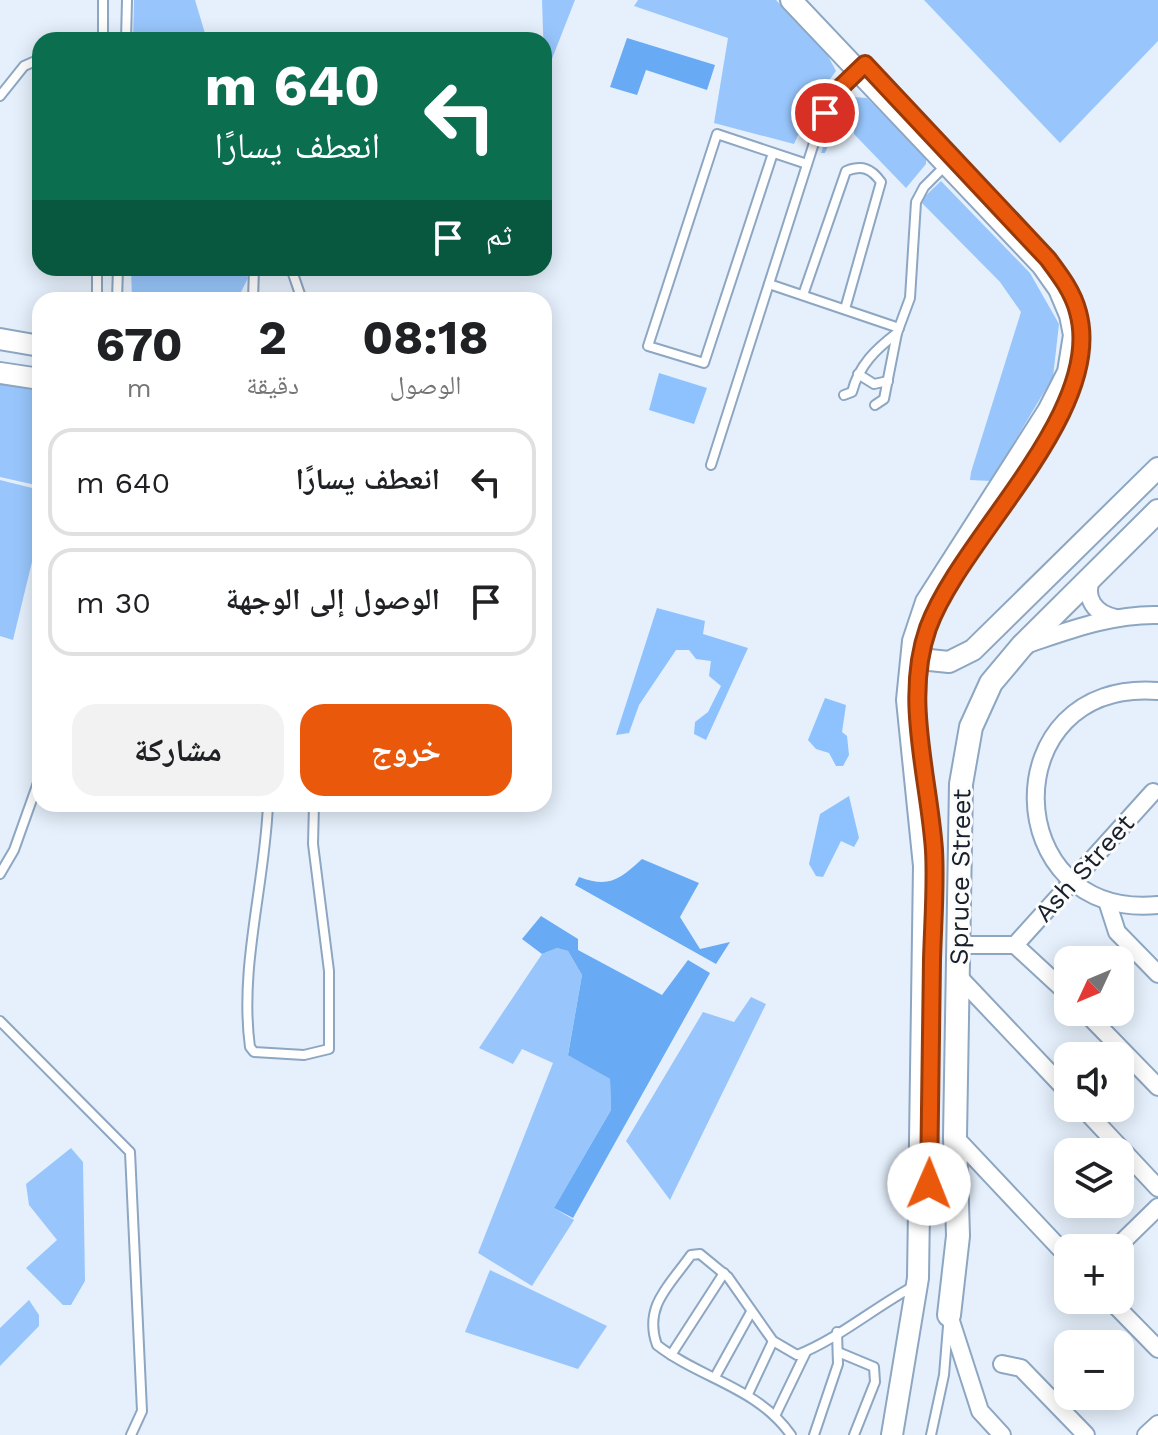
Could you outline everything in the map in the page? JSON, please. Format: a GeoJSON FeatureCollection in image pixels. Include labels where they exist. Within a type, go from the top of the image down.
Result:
{"type":"FeatureCollection","features":[{"type":"Feature","properties":{"kind":"main road","name":"Spruce Street"},"geometry":{"type":"LineString","coordinates":[[949,1315],[958,1236],[955,1137],[964,754],[985,694],[1022,646],[1158,511]]}},
{"type":"Feature","properties":{"kind":"street"},"geometry":{"type":"LineString","coordinates":[[791,0],[1048,259],[1075,304],[1081,333],[1080,359],[1058,420],[939,603],[920,659],[916,690],[934,852],[928,1275],[916,1376],[902,1435]]}},
{"type":"Feature","properties":{"kind":"street"},"geometry":{"type":"LineString","coordinates":[[804,0],[945,166],[1042,265],[1059,289],[1074,335],[1068,372],[1048,411],[926,602],[913,641],[907,700],[924,866],[917,1284],[892,1435]]}},
{"type":"Feature","properties":{"kind":"street"},"geometry":{"type":"LineString","coordinates":[[0,339],[32,345]]}},
{"type":"Feature","properties":{"kind":"street"},"geometry":{"type":"LineString","coordinates":[[0,373],[32,378]]}},
{"type":"Feature","properties":{"kind":"street"},"geometry":{"type":"LineString","coordinates":[[920,659],[949,662],[973,650],[1158,468]]}},
{"type":"Feature","properties":{"kind":"street"},"geometry":{"type":"LineString","coordinates":[[1092,576],[1088,587],[1091,602],[1101,613],[1118,618]]}},
{"type":"Feature","properties":{"kind":"street"},"geometry":{"type":"LineString","coordinates":[[1022,646],[1118,618],[1158,615]]}},
{"type":"Feature","properties":{"kind":"street"},"geometry":{"type":"LineString","coordinates":[[1158,691],[1134,689],[1103,696],[1075,712],[1053,735],[1039,764],[1033,796],[1038,828],[1051,857],[1072,881],[1107,901],[1138,907],[1158,905]]}},
{"type":"Feature","properties":{"kind":"street","name":"Ash Street"},"geometry":{"type":"LineString","coordinates":[[1015,945],[1153,792]]}},
{"type":"Feature","properties":{"kind":"street"},"geometry":{"type":"LineString","coordinates":[[1107,901],[1117,932],[1158,974]]}},
{"type":"Feature","properties":{"kind":"street"},"geometry":{"type":"LineString","coordinates":[[959,945],[1015,945],[1054,981]]}},
{"type":"Feature","properties":{"kind":"street"},"geometry":{"type":"LineString","coordinates":[[958,976],[1054,1077]]}},
{"type":"Feature","properties":{"kind":"street"},"geometry":{"type":"LineString","coordinates":[[1099,1026],[1158,1087]]}},
{"type":"Feature","properties":{"kind":"street"},"geometry":{"type":"LineString","coordinates":[[1096,1122],[1158,1188]]}},
{"type":"Feature","properties":{"kind":"street"},"geometry":{"type":"LineString","coordinates":[[955,1137],[1054,1242]]}},
{"type":"Feature","properties":{"kind":"street"},"geometry":{"type":"LineString","coordinates":[[1130,1234],[1158,1207]]}},
{"type":"Feature","properties":{"kind":"street"},"geometry":{"type":"LineString","coordinates":[[1124,1314],[1158,1349]]}},
{"type":"Feature","properties":{"kind":"street"},"geometry":{"type":"LineString","coordinates":[[949,1315],[980,1411],[1002,1435]]}},
{"type":"Feature","properties":{"kind":"street"},"geometry":{"type":"LineString","coordinates":[[1002,1364],[1021,1368],[1086,1435]]}},
{"type":"Feature","properties":{"kind":"street"},"geometry":{"type":"LineString","coordinates":[[1146,1435],[1158,1424]]}},
{"type":"Feature","properties":{"kind":"lane"},"geometry":{"type":"LineString","coordinates":[[103,0],[103,32]]}},
{"type":"Feature","properties":{"kind":"lane"},"geometry":{"type":"LineString","coordinates":[[126,32],[127,0]]}},
{"type":"Feature","properties":{"kind":"lane"},"geometry":{"type":"LineString","coordinates":[[0,96],[24,66],[32,62]]}},
{"type":"Feature","properties":{"kind":"lane"},"geometry":{"type":"LineString","coordinates":[[711,465],[828,107],[861,68]]}},
{"type":"Feature","properties":{"kind":"lane"},"geometry":{"type":"LineString","coordinates":[[773,153],[704,363],[648,346],[717,134],[807,164]]}},
{"type":"Feature","properties":{"kind":"lane"},"geometry":{"type":"LineString","coordinates":[[875,405],[884,399],[898,330],[910,298],[916,202],[924,187],[945,166]]}},
{"type":"Feature","properties":{"kind":"lane"},"geometry":{"type":"LineString","coordinates":[[803,295],[846,171],[863,168],[873,171],[881,182],[845,309]]}},
{"type":"Feature","properties":{"kind":"lane"},"geometry":{"type":"LineString","coordinates":[[769,284],[898,330]]}},
{"type":"Feature","properties":{"kind":"lane"},"geometry":{"type":"LineString","coordinates":[[844,395],[852,392],[858,374],[871,356],[898,330]]}},
{"type":"Feature","properties":{"kind":"lane"},"geometry":{"type":"LineString","coordinates":[[858,374],[874,384],[888,381]]}},
{"type":"Feature","properties":{"kind":"lane"},"geometry":{"type":"LineString","coordinates":[[0,874],[14,850],[32,799]]}},
{"type":"Feature","properties":{"kind":"lane"},"geometry":{"type":"LineString","coordinates":[[268,812],[267,843],[251,952],[247,1028],[250,1047],[254,1052],[304,1055],[329,1049],[329,971],[314,857],[314,812]]}},
{"type":"Feature","properties":{"kind":"lane"},"geometry":{"type":"LineString","coordinates":[[0,1021],[130,1152],[142,1411],[131,1435]]}},
{"type":"Feature","properties":{"kind":"lane"},"geometry":{"type":"LineString","coordinates":[[791,1435],[775,1416],[748,1394],[657,1345],[652,1316],[658,1297],[691,1255],[700,1254],[724,1273],[773,1341],[797,1355],[917,1284]]}},
{"type":"Feature","properties":{"kind":"lane"},"geometry":{"type":"LineString","coordinates":[[671,1355],[724,1273]]}},
{"type":"Feature","properties":{"kind":"lane"},"geometry":{"type":"LineString","coordinates":[[715,1377],[751,1312]]}},
{"type":"Feature","properties":{"kind":"lane"},"geometry":{"type":"LineString","coordinates":[[931,1435],[944,1375],[949,1315]]}},
{"type":"Feature","properties":{"kind":"lane"},"geometry":{"type":"LineString","coordinates":[[814,1435],[828,1399],[838,1352],[837,1332]]}},
{"type":"Feature","properties":{"kind":"lane"},"geometry":{"type":"LineString","coordinates":[[748,1394],[773,1341]]}},
{"type":"Feature","properties":{"kind":"lane"},"geometry":{"type":"LineString","coordinates":[[775,1416],[806,1352]]}},
{"type":"Feature","properties":{"kind":"lane"},"geometry":{"type":"LineString","coordinates":[[838,1352],[874,1367],[875,1382],[854,1435]]}},
{"type":"Feature","properties":{"kind":"shaded area"},"geometry":{"type":"Polygon","coordinates":[[[134,0],[195,0],[205,32],[133,32],[134,0]]]}},
{"type":"Feature","properties":{"kind":"shaded area"},"geometry":{"type":"Polygon","coordinates":[[[542,0],[575,0],[552,59],[552,32],[543,32],[542,0]]]}},
{"type":"Feature","properties":{"kind":"shaded area"},"geometry":{"type":"Polygon","coordinates":[[[638,0],[776,0],[827,54],[836,71],[813,102],[794,144],[714,123],[728,38],[634,6],[638,0]]]}},
{"type":"Feature","properties":{"kind":"shaded area"},"geometry":{"type":"Polygon","coordinates":[[[924,0],[1158,0],[1158,41],[1060,143],[924,0]]]}},
{"type":"Feature","properties":{"kind":"shaded area"},"geometry":{"type":"Polygon","coordinates":[[[627,38],[715,65],[707,90],[646,70],[637,95],[610,87],[627,38]]]}},
{"type":"Feature","properties":{"kind":"shaded area"},"geometry":{"type":"Polygon","coordinates":[[[852,97],[867,98],[926,157],[926,164],[906,188],[854,134],[852,123],[839,118],[825,153],[821,153],[838,107],[852,97]]]}},
{"type":"Feature","properties":{"kind":"shaded area"},"geometry":{"type":"Polygon","coordinates":[[[941,181],[1030,273],[1059,324],[1053,377],[991,481],[970,480],[971,472],[1021,312],[1000,282],[920,201],[941,181]]]}},
{"type":"Feature","properties":{"kind":"shaded area"},"geometry":{"type":"Polygon","coordinates":[[[131,276],[248,278],[241,292],[132,292],[131,276]]]}},
{"type":"Feature","properties":{"kind":"shaded area"},"geometry":{"type":"Polygon","coordinates":[[[659,373],[707,388],[694,424],[649,410],[659,373]]]}},
{"type":"Feature","properties":{"kind":"shaded area"},"geometry":{"type":"Polygon","coordinates":[[[0,382],[26,385],[32,388],[32,484],[0,477],[0,382]]]}},
{"type":"Feature","properties":{"kind":"shaded area"},"geometry":{"type":"Polygon","coordinates":[[[0,480],[32,488],[32,562],[13,640],[0,636],[0,480]]]}},
{"type":"Feature","properties":{"kind":"shaded area"},"geometry":{"type":"Polygon","coordinates":[[[657,608],[705,621],[703,634],[748,648],[706,740],[694,734],[695,722],[708,712],[721,686],[709,676],[711,661],[696,659],[689,650],[676,650],[639,705],[629,733],[616,735],[657,608]]]}},
{"type":"Feature","properties":{"kind":"shaded area"},"geometry":{"type":"Polygon","coordinates":[[[825,698],[846,705],[842,732],[847,736],[849,755],[843,766],[836,766],[829,753],[816,749],[808,740],[825,698]]]}},
{"type":"Feature","properties":{"kind":"shaded area"},"geometry":{"type":"Polygon","coordinates":[[[849,796],[859,838],[854,847],[841,841],[823,877],[816,876],[809,864],[820,814],[849,796]]]}},
{"type":"Feature","properties":{"kind":"shaded area"},"geometry":{"type":"Polygon","coordinates":[[[642,859],[699,883],[680,917],[700,949],[730,942],[716,964],[575,885],[579,877],[598,882],[613,880],[642,859]]]}},
{"type":"Feature","properties":{"kind":"shaded area"},"geometry":{"type":"Polygon","coordinates":[[[541,916],[578,939],[578,950],[662,995],[688,960],[710,973],[573,1218],[554,1208],[611,1110],[610,1079],[568,1055],[582,975],[568,951],[557,948],[542,954],[522,939],[541,916]]]}},
{"type":"Feature","properties":{"kind":"shaded area"},"geometry":{"type":"Polygon","coordinates":[[[557,948],[568,951],[582,975],[568,1054],[610,1079],[611,1110],[554,1208],[574,1220],[532,1286],[478,1253],[553,1063],[522,1049],[513,1064],[479,1048],[542,954],[557,948]]]}},
{"type":"Feature","properties":{"kind":"shaded area"},"geometry":{"type":"Polygon","coordinates":[[[751,997],[766,1004],[670,1200],[626,1141],[703,1012],[734,1022],[751,997]]]}},
{"type":"Feature","properties":{"kind":"shaded area"},"geometry":{"type":"Polygon","coordinates":[[[71,1148],[83,1162],[85,1281],[71,1305],[63,1305],[26,1268],[57,1240],[29,1205],[26,1184],[71,1148]]]}},
{"type":"Feature","properties":{"kind":"shaded area"},"geometry":{"type":"Polygon","coordinates":[[[490,1270],[607,1326],[578,1369],[465,1332],[490,1270]]]}},
{"type":"Feature","properties":{"kind":"shaded area"},"geometry":{"type":"Polygon","coordinates":[[[29,1300],[39,1315],[39,1326],[0,1366],[0,1328],[29,1300]]]}},
{"type":"Feature","properties":{"kind":"route"},"geometry":{"type":"LineString","coordinates":[[825,113],[839,89],[865,64],[1048,259],[1078,311],[1081,333],[1080,359],[1070,394],[1058,420],[939,603],[922,645],[916,690],[934,852],[929,1184]]}}]}
